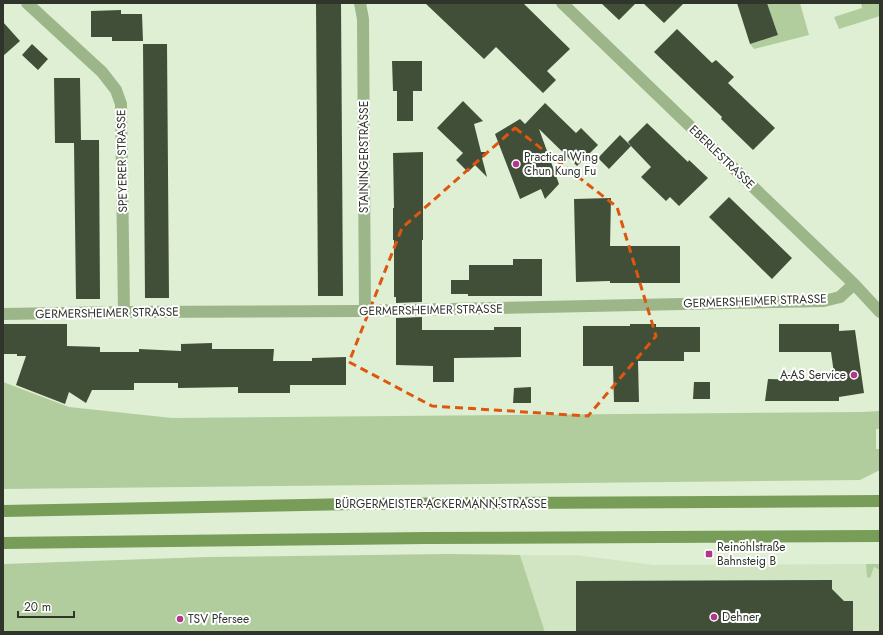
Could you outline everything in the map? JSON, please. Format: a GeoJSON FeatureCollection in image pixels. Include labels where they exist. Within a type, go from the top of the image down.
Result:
{"type":"FeatureCollection","features":[{"type":"Feature","properties":{"kind":"main road","name":"BÜRGERMEISTER-ACKERMANN-STRASSE"},"geometry":{"type":"LineString","coordinates":[[3,511],[361,504],[880,501]]}},
{"type":"Feature","properties":{"kind":"main road"},"geometry":{"type":"LineString","coordinates":[[3,543],[426,538],[880,536]]}},
{"type":"Feature","properties":{"kind":"street","name":"SPEYERER STRASSE"},"geometry":{"type":"LineString","coordinates":[[27,3],[102,72],[116,90],[121,104],[124,312]]}},
{"type":"Feature","properties":{"kind":"street","name":"STAININGERSTRASSE"},"geometry":{"type":"LineString","coordinates":[[360,3],[363,19],[365,311]]}},
{"type":"Feature","properties":{"kind":"street","name":"EBERLESTRASSE"},"geometry":{"type":"LineString","coordinates":[[562,3],[854,284],[880,312]]}},
{"type":"Feature","properties":{"kind":"street","name":"GERMERSHEIMER STRASSE"},"geometry":{"type":"LineString","coordinates":[[3,314],[365,311],[824,301],[840,297],[854,284]]}},
{"type":"Feature","properties":{"kind":"street"},"geometry":{"type":"LineString","coordinates":[[864,502],[880,495]]}},
{"type":"Feature","properties":{"kind":"highlighted area"},"geometry":{"type":"Polygon","coordinates":[[[515,128],[617,207],[656,336],[588,416],[432,406],[349,362],[402,228],[515,128]]]}},
{"type":"Feature","properties":{"kind":"shaded area"},"geometry":{"type":"Polygon","coordinates":[[[767,3],[800,3],[809,35],[754,49],[750,44],[778,35],[767,3]]]}},
{"type":"Feature","properties":{"kind":"shaded area"},"geometry":{"type":"Polygon","coordinates":[[[861,3],[880,3],[880,16],[839,29],[834,17],[862,8],[861,3]]]}},
{"type":"Feature","properties":{"kind":"shaded area"},"geometry":{"type":"Polygon","coordinates":[[[3,382],[69,407],[172,418],[880,411],[880,429],[876,429],[876,449],[880,449],[880,470],[860,480],[3,489],[3,382]]]}},
{"type":"Feature","properties":{"kind":"shaded area"},"geometry":{"type":"Polygon","coordinates":[[[447,554],[520,555],[545,632],[3,632],[3,564],[207,557],[447,554]]]}},
{"type":"Feature","properties":{"kind":"shaded area"},"geometry":{"type":"Polygon","coordinates":[[[520,555],[576,555],[654,565],[880,564],[880,632],[545,632],[520,555]]]}},
{"type":"Feature","properties":{"kind":"shaded area"},"geometry":{"type":"Polygon","coordinates":[[[866,564],[880,564],[880,570],[874,567],[870,578],[867,577],[866,564]]]}},
{"type":"Feature","properties":{"kind":"building"},"geometry":{"type":"Polygon","coordinates":[[[316,3],[341,3],[343,296],[318,296],[316,3]]]}},
{"type":"Feature","properties":{"kind":"building"},"geometry":{"type":"Polygon","coordinates":[[[425,3],[523,3],[570,49],[547,71],[556,80],[543,93],[496,47],[484,59],[425,3]]]}},
{"type":"Feature","properties":{"kind":"building"},"geometry":{"type":"Polygon","coordinates":[[[601,3],[636,3],[619,20],[601,3]]]}},
{"type":"Feature","properties":{"kind":"building"},"geometry":{"type":"Polygon","coordinates":[[[643,3],[684,3],[664,23],[643,3]]]}},
{"type":"Feature","properties":{"kind":"building"},"geometry":{"type":"Polygon","coordinates":[[[737,3],[767,3],[778,35],[750,44],[737,3]]]}},
{"type":"Feature","properties":{"kind":"building"},"geometry":{"type":"Polygon","coordinates":[[[121,10],[121,14],[142,14],[143,41],[112,41],[112,37],[91,37],[91,11],[121,10]]]}},
{"type":"Feature","properties":{"kind":"building"},"geometry":{"type":"Polygon","coordinates":[[[3,22],[20,41],[3,56],[3,22]]]}},
{"type":"Feature","properties":{"kind":"building"},"geometry":{"type":"Polygon","coordinates":[[[677,29],[712,63],[716,60],[734,77],[728,83],[775,128],[753,150],[721,119],[722,117],[654,52],[677,29]]]}},
{"type":"Feature","properties":{"kind":"building"},"geometry":{"type":"Polygon","coordinates":[[[32,44],[48,59],[38,70],[22,55],[32,44]]]}},
{"type":"Feature","properties":{"kind":"building"},"geometry":{"type":"Polygon","coordinates":[[[143,44],[167,44],[169,298],[145,298],[143,44]]]}},
{"type":"Feature","properties":{"kind":"building"},"geometry":{"type":"Polygon","coordinates":[[[392,61],[422,61],[422,91],[413,91],[413,121],[397,121],[397,91],[393,91],[392,61]]]}},
{"type":"Feature","properties":{"kind":"building"},"geometry":{"type":"Polygon","coordinates":[[[54,78],[80,78],[81,140],[99,140],[100,299],[76,299],[74,143],[55,143],[54,78]]]}},
{"type":"Feature","properties":{"kind":"building"},"geometry":{"type":"Polygon","coordinates":[[[463,101],[483,121],[474,124],[481,152],[489,152],[482,158],[487,177],[475,165],[468,172],[456,160],[463,153],[437,128],[463,101]]]}},
{"type":"Feature","properties":{"kind":"building"},"geometry":{"type":"Polygon","coordinates":[[[545,103],[576,133],[581,128],[598,145],[577,166],[539,129],[559,184],[545,199],[541,189],[520,199],[495,134],[520,119],[525,124],[545,103]]]}},
{"type":"Feature","properties":{"kind":"building"},"geometry":{"type":"Polygon","coordinates":[[[647,123],[688,162],[689,160],[708,178],[679,206],[670,197],[666,201],[641,177],[651,167],[628,142],[647,123]]]}},
{"type":"Feature","properties":{"kind":"building"},"geometry":{"type":"Polygon","coordinates":[[[620,135],[631,146],[609,169],[598,158],[620,135]]]}},
{"type":"Feature","properties":{"kind":"building"},"geometry":{"type":"Polygon","coordinates":[[[423,152],[422,302],[396,303],[396,297],[394,297],[393,153],[423,152]]]}},
{"type":"Feature","properties":{"kind":"building"},"geometry":{"type":"Polygon","coordinates":[[[729,197],[792,258],[772,279],[709,217],[729,197]]]}},
{"type":"Feature","properties":{"kind":"building"},"geometry":{"type":"Polygon","coordinates":[[[611,198],[610,246],[680,246],[680,283],[610,283],[610,281],[576,282],[574,199],[611,198]]]}},
{"type":"Feature","properties":{"kind":"building"},"geometry":{"type":"Polygon","coordinates":[[[513,259],[542,259],[542,296],[468,296],[468,294],[451,294],[451,280],[469,280],[469,265],[513,265],[513,259]]]}},
{"type":"Feature","properties":{"kind":"building"},"geometry":{"type":"Polygon","coordinates":[[[422,317],[422,330],[494,330],[494,327],[521,327],[521,357],[454,358],[454,382],[433,382],[433,366],[396,365],[396,318],[422,317]]]}},
{"type":"Feature","properties":{"kind":"building"},"geometry":{"type":"Polygon","coordinates":[[[3,324],[67,324],[67,346],[100,347],[100,352],[139,352],[139,349],[181,351],[181,344],[212,343],[212,349],[274,349],[273,361],[312,361],[312,358],[346,357],[346,385],[290,385],[290,393],[238,393],[238,387],[178,388],[178,383],[134,383],[134,390],[92,390],[86,403],[69,392],[65,404],[16,385],[26,356],[17,356],[17,354],[3,354],[3,324]]]}},
{"type":"Feature","properties":{"kind":"building"},"geometry":{"type":"Polygon","coordinates":[[[630,324],[656,324],[656,327],[700,327],[700,352],[684,352],[684,361],[638,361],[639,402],[614,402],[613,366],[583,366],[583,326],[630,326],[630,324]]]}},
{"type":"Feature","properties":{"kind":"building"},"geometry":{"type":"Polygon","coordinates":[[[779,324],[839,324],[839,331],[855,330],[864,393],[839,397],[839,401],[765,401],[768,379],[835,381],[831,352],[779,352],[779,324]]]}},
{"type":"Feature","properties":{"kind":"building"},"geometry":{"type":"Polygon","coordinates":[[[694,382],[710,382],[710,399],[693,399],[694,382]]]}},
{"type":"Feature","properties":{"kind":"building"},"geometry":{"type":"Polygon","coordinates":[[[531,387],[531,403],[513,403],[514,388],[531,387]]]}},
{"type":"Feature","properties":{"kind":"building","name":"Dehner"},"geometry":{"type":"Polygon","coordinates":[[[832,580],[832,589],[844,601],[853,601],[853,632],[576,632],[576,581],[832,580]]]}},
{"type":"Feature","properties":{"kind":"place","name":"Practical Wing Chun Kung Fu"},"geometry":{"type":"Point","coordinates":[516,164]}},
{"type":"Feature","properties":{"kind":"place","name":"A-AS Service"},"geometry":{"type":"Point","coordinates":[854,375]}},
{"type":"Feature","properties":{"kind":"place","name":"Reinöhlstraße Bahnsteig B"},"geometry":{"type":"Point","coordinates":[709,554]}},
{"type":"Feature","properties":{"kind":"place","name":"Dehner"},"geometry":{"type":"Point","coordinates":[714,617]}},
{"type":"Feature","properties":{"kind":"place","name":"TSV Pfersee"},"geometry":{"type":"Point","coordinates":[180,619]}}]}
